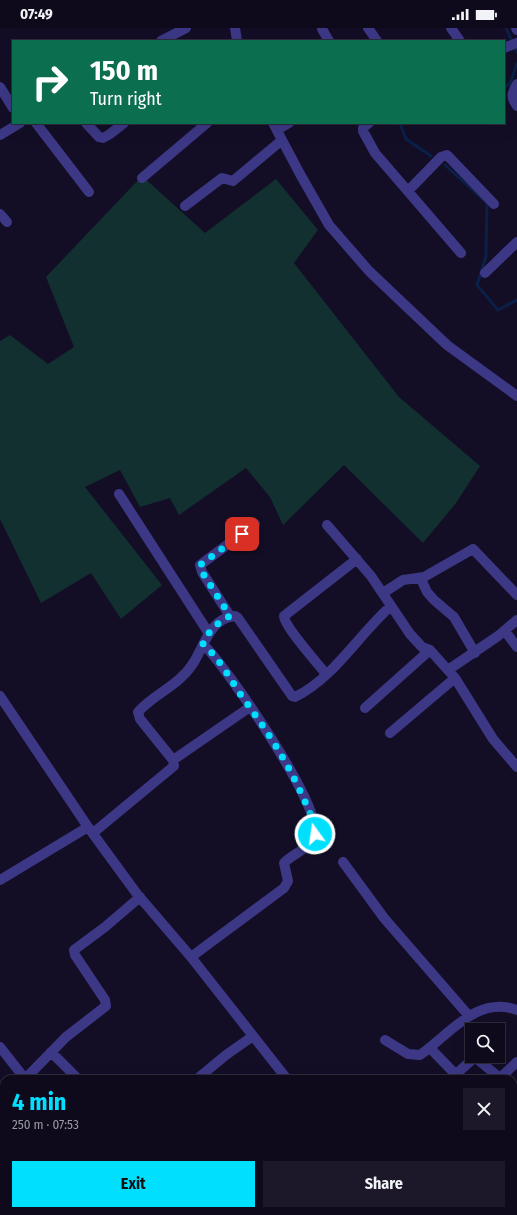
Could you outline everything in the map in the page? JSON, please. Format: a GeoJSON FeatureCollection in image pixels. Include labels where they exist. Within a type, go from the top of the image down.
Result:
{"type":"FeatureCollection","features":[{"type":"Feature","properties":{"kind":"street"},"geometry":{"type":"LineString","coordinates":[[163,40],[186,28]]}},
{"type":"Feature","properties":{"kind":"street"},"geometry":{"type":"LineString","coordinates":[[235,28],[237,40]]}},
{"type":"Feature","properties":{"kind":"street"},"geometry":{"type":"LineString","coordinates":[[368,28],[376,40]]}},
{"type":"Feature","properties":{"kind":"street"},"geometry":{"type":"LineString","coordinates":[[451,28],[459,40]]}},
{"type":"Feature","properties":{"kind":"street"},"geometry":{"type":"LineString","coordinates":[[322,29],[328,40]]}},
{"type":"Feature","properties":{"kind":"street"},"geometry":{"type":"LineString","coordinates":[[505,48],[517,43]]}},
{"type":"Feature","properties":{"kind":"street"},"geometry":{"type":"LineString","coordinates":[[517,84],[512,94],[512,98],[517,106]]}},
{"type":"Feature","properties":{"kind":"street"},"geometry":{"type":"LineString","coordinates":[[0,87],[12,106]]}},
{"type":"Feature","properties":{"kind":"street"},"geometry":{"type":"LineString","coordinates":[[0,135],[18,124]]}},
{"type":"Feature","properties":{"kind":"street"},"geometry":{"type":"LineString","coordinates":[[37,124],[89,192]]}},
{"type":"Feature","properties":{"kind":"street"},"geometry":{"type":"LineString","coordinates":[[87,124],[99,137],[103,138],[123,124]]}},
{"type":"Feature","properties":{"kind":"street"},"geometry":{"type":"LineString","coordinates":[[142,178],[206,124]]}},
{"type":"Feature","properties":{"kind":"street"},"geometry":{"type":"LineString","coordinates":[[286,124],[275,127],[329,225],[369,271],[447,345],[517,396]]}},
{"type":"Feature","properties":{"kind":"street"},"geometry":{"type":"LineString","coordinates":[[368,124],[362,131],[375,153],[461,254]]}},
{"type":"Feature","properties":{"kind":"street"},"geometry":{"type":"LineString","coordinates":[[184,206],[222,178],[233,181],[282,140]]}},
{"type":"Feature","properties":{"kind":"street"},"geometry":{"type":"LineString","coordinates":[[408,191],[441,157],[447,155],[494,204]]}},
{"type":"Feature","properties":{"kind":"street"},"geometry":{"type":"LineString","coordinates":[[0,214],[7,222]]}},
{"type":"Feature","properties":{"kind":"street"},"geometry":{"type":"LineString","coordinates":[[485,273],[517,242]]}},
{"type":"Feature","properties":{"kind":"street"},"geometry":{"type":"LineString","coordinates":[[119,494],[208,632]]}},
{"type":"Feature","properties":{"kind":"street"},"geometry":{"type":"LineString","coordinates":[[230,616],[202,572],[200,565],[255,524]]}},
{"type":"Feature","properties":{"kind":"street"},"geometry":{"type":"LineString","coordinates":[[327,525],[357,559],[422,647],[430,650],[455,678],[493,739],[517,767]]}},
{"type":"Feature","properties":{"kind":"street"},"geometry":{"type":"LineString","coordinates":[[382,593],[403,580],[420,579],[473,549],[517,595]]}},
{"type":"Feature","properties":{"kind":"street"},"geometry":{"type":"LineString","coordinates":[[326,674],[285,621],[284,616],[357,559]]}},
{"type":"Feature","properties":{"kind":"street"},"geometry":{"type":"LineString","coordinates":[[420,579],[427,592],[434,600],[454,617],[474,653]]}},
{"type":"Feature","properties":{"kind":"street"},"geometry":{"type":"LineString","coordinates":[[0,880],[90,830],[171,770],[175,763],[140,719],[138,712],[182,677],[192,666],[208,632],[224,619],[230,616],[238,618],[292,696],[299,695],[336,665],[377,619],[391,606]]}},
{"type":"Feature","properties":{"kind":"street"},"geometry":{"type":"LineString","coordinates":[[448,670],[505,631],[517,620]]}},
{"type":"Feature","properties":{"kind":"street"},"geometry":{"type":"LineString","coordinates":[[505,631],[517,647]]}},
{"type":"Feature","properties":{"kind":"street"},"geometry":{"type":"LineString","coordinates":[[191,956],[284,888],[288,881],[284,863],[305,848],[311,842],[315,834],[314,825],[289,766],[273,738],[216,658],[203,644]]}},
{"type":"Feature","properties":{"kind":"street"},"geometry":{"type":"LineString","coordinates":[[365,708],[430,650]]}},
{"type":"Feature","properties":{"kind":"street"},"geometry":{"type":"LineString","coordinates":[[390,733],[455,678]]}},
{"type":"Feature","properties":{"kind":"street"},"geometry":{"type":"LineString","coordinates":[[0,696],[90,830],[140,897],[191,956],[284,1075]]}},
{"type":"Feature","properties":{"kind":"street"},"geometry":{"type":"LineString","coordinates":[[173,760],[250,707]]}},
{"type":"Feature","properties":{"kind":"street"},"geometry":{"type":"LineString","coordinates":[[343,862],[384,918],[469,1016]]}},
{"type":"Feature","properties":{"kind":"street"},"geometry":{"type":"LineString","coordinates":[[29,1075],[66,1037],[106,1006],[105,1000],[75,955],[74,950],[105,927],[140,897]]}},
{"type":"Feature","properties":{"kind":"street"},"geometry":{"type":"LineString","coordinates":[[385,1040],[408,1054],[420,1055],[469,1016],[482,1010],[496,1007],[508,1007],[517,1010]]}},
{"type":"Feature","properties":{"kind":"street"},"geometry":{"type":"LineString","coordinates":[[202,1075],[226,1055],[253,1036]]}},
{"type":"Feature","properties":{"kind":"street"},"geometry":{"type":"LineString","coordinates":[[0,1047],[22,1075]]}},
{"type":"Feature","properties":{"kind":"street"},"geometry":{"type":"LineString","coordinates":[[430,1048],[456,1075]]}},
{"type":"Feature","properties":{"kind":"street"},"geometry":{"type":"LineString","coordinates":[[51,1052],[74,1075]]}},
{"type":"Feature","properties":{"kind":"street"},"geometry":{"type":"LineString","coordinates":[[460,1075],[473,1058],[477,1058],[497,1075]]}},
{"type":"Feature","properties":{"kind":"street"},"geometry":{"type":"LineString","coordinates":[[503,1075],[517,1062]]}},
{"type":"Feature","properties":{"kind":"green space"},"geometry":{"type":"Polygon","coordinates":[[[142,176],[205,233],[276,179],[318,230],[294,263],[399,397],[480,466],[456,503],[423,543],[344,465],[283,525],[270,497],[246,468],[179,515],[170,498],[140,507],[120,470],[85,487],[162,585],[121,619],[91,573],[41,603],[0,519],[0,341],[10,335],[48,364],[74,347],[46,277],[142,176]]]}},
{"type":"Feature","properties":{"kind":"waterway"},"geometry":{"type":"LineString","coordinates":[[506,28],[517,52]]}},
{"type":"Feature","properties":{"kind":"waterway"},"geometry":{"type":"LineString","coordinates":[[505,86],[510,84],[517,63]]}},
{"type":"Feature","properties":{"kind":"waterway"},"geometry":{"type":"LineString","coordinates":[[400,124],[406,139],[431,156]]}},
{"type":"Feature","properties":{"kind":"waterway"},"geometry":{"type":"LineString","coordinates":[[445,165],[487,203],[486,256],[477,285],[498,310],[517,300]]}},
{"type":"Feature","properties":{"kind":"route"},"geometry":{"type":"LineString","coordinates":[[242,534],[200,565],[202,572],[230,616],[208,632],[203,644],[216,658],[273,738],[289,766],[306,804],[314,825],[315,834]]}}]}
